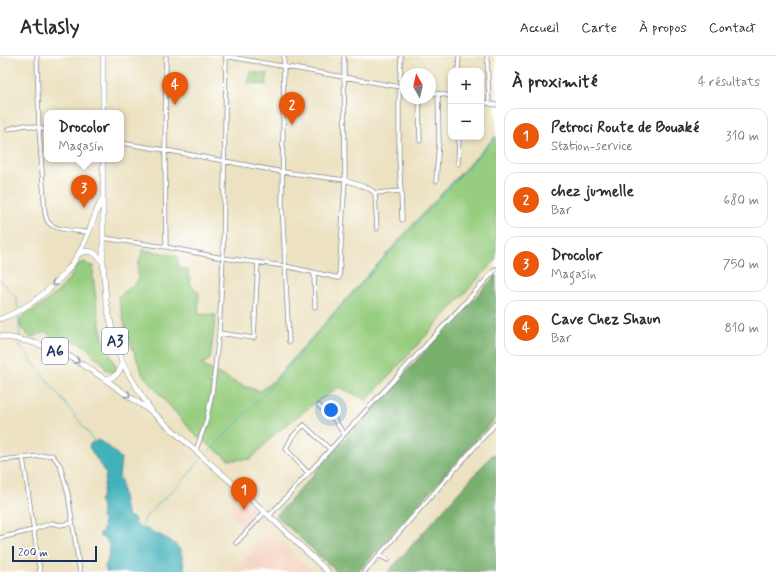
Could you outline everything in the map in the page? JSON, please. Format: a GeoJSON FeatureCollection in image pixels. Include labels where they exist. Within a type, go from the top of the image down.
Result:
{"type":"FeatureCollection","features":[{"type":"Feature","properties":{"kind":"highway"},"geometry":{"type":"LineString","coordinates":[[103,56],[103,110]]}},
{"type":"Feature","properties":{"kind":"highway","name":"A3"},"geometry":{"type":"LineString","coordinates":[[103,162],[103,262],[106,301],[110,321],[122,361],[152,412],[267,514],[328,572]]}},
{"type":"Feature","properties":{"kind":"highway"},"geometry":{"type":"LineString","coordinates":[[0,319],[18,312],[45,292],[61,277],[79,254],[103,196]]}},
{"type":"Feature","properties":{"kind":"highway"},"geometry":{"type":"LineString","coordinates":[[79,254],[85,251],[92,252],[97,254],[103,262]]}},
{"type":"Feature","properties":{"kind":"highway","name":"A6"},"geometry":{"type":"LineString","coordinates":[[0,336],[26,341],[64,354],[105,379],[152,412]]}},
{"type":"Feature","properties":{"kind":"highway"},"geometry":{"type":"LineString","coordinates":[[105,379],[113,377],[119,372],[122,366],[122,361]]}},
{"type":"Feature","properties":{"kind":"street"},"geometry":{"type":"LineString","coordinates":[[37,56],[39,129],[45,213],[48,222],[67,230],[88,232]]}},
{"type":"Feature","properties":{"kind":"street"},"geometry":{"type":"LineString","coordinates":[[166,56],[166,247]]}},
{"type":"Feature","properties":{"kind":"street"},"geometry":{"type":"LineString","coordinates":[[196,450],[206,422],[212,393],[219,333],[223,258],[226,56],[399,86]]}},
{"type":"Feature","properties":{"kind":"street"},"geometry":{"type":"LineString","coordinates":[[284,56],[282,203],[289,342]]}},
{"type":"Feature","properties":{"kind":"street"},"geometry":{"type":"LineString","coordinates":[[103,238],[166,247],[223,258],[285,266],[339,278],[345,180],[344,56]]}},
{"type":"Feature","properties":{"kind":"street"},"geometry":{"type":"LineString","coordinates":[[401,56],[399,86],[399,158],[402,220]]}},
{"type":"Feature","properties":{"kind":"street"},"geometry":{"type":"LineString","coordinates":[[458,68],[459,56]]}},
{"type":"Feature","properties":{"kind":"street"},"geometry":{"type":"LineString","coordinates":[[487,56],[489,103]]}},
{"type":"Feature","properties":{"kind":"street"},"geometry":{"type":"LineString","coordinates":[[436,181],[439,141],[438,94],[448,96]]}},
{"type":"Feature","properties":{"kind":"street"},"geometry":{"type":"LineString","coordinates":[[484,102],[496,105]]}},
{"type":"Feature","properties":{"kind":"street"},"geometry":{"type":"LineString","coordinates":[[419,104],[420,141]]}},
{"type":"Feature","properties":{"kind":"street"},"geometry":{"type":"LineString","coordinates":[[8,129],[25,125],[44,130]]}},
{"type":"Feature","properties":{"kind":"street"},"geometry":{"type":"LineString","coordinates":[[458,164],[459,140]]}},
{"type":"Feature","properties":{"kind":"street"},"geometry":{"type":"LineString","coordinates":[[124,143],[283,172],[345,180],[368,188],[375,193],[401,191]]}},
{"type":"Feature","properties":{"kind":"street"},"geometry":{"type":"LineString","coordinates":[[375,193],[377,229]]}},
{"type":"Feature","properties":{"kind":"street"},"geometry":{"type":"LineString","coordinates":[[219,333],[254,338],[258,262]]}},
{"type":"Feature","properties":{"kind":"street"},"geometry":{"type":"LineString","coordinates":[[236,543],[308,473],[496,269]]}},
{"type":"Feature","properties":{"kind":"street"},"geometry":{"type":"LineString","coordinates":[[314,272],[315,307]]}},
{"type":"Feature","properties":{"kind":"street"},"geometry":{"type":"LineString","coordinates":[[319,406],[334,419],[344,434]]}},
{"type":"Feature","properties":{"kind":"street"},"geometry":{"type":"LineString","coordinates":[[364,572],[496,423]]}},
{"type":"Feature","properties":{"kind":"street"},"geometry":{"type":"LineString","coordinates":[[308,473],[286,449],[298,430],[304,425],[330,449]]}},
{"type":"Feature","properties":{"kind":"street"},"geometry":{"type":"LineString","coordinates":[[0,460],[52,455],[60,465],[68,494],[80,572]]}},
{"type":"Feature","properties":{"kind":"street"},"geometry":{"type":"LineString","coordinates":[[23,458],[40,572]]}},
{"type":"Feature","properties":{"kind":"street"},"geometry":{"type":"LineString","coordinates":[[0,538],[29,532],[33,529],[52,523],[60,525],[72,523]]}},
{"type":"Feature","properties":{"kind":"street"},"geometry":{"type":"LineString","coordinates":[[379,555],[388,560]]}},
{"type":"Feature","properties":{"kind":"shaded area"},"geometry":{"type":"Polygon","coordinates":[[[234,489],[258,512],[243,528],[231,516],[231,501],[234,489]]]}},
{"type":"Feature","properties":{"kind":"shaded area"},"geometry":{"type":"Polygon","coordinates":[[[270,533],[309,568],[313,572],[232,572],[270,533]]]}},
{"type":"Feature","properties":{"kind":"green space"},"geometry":{"type":"Polygon","coordinates":[[[250,72],[268,74],[266,85],[248,83],[250,72]]]}},
{"type":"Feature","properties":{"kind":"green space"},"geometry":{"type":"Polygon","coordinates":[[[496,136],[496,259],[367,400],[339,387],[312,405],[277,432],[251,459],[229,460],[194,434],[143,375],[127,334],[118,297],[138,281],[138,266],[143,250],[177,256],[178,268],[187,270],[191,285],[199,293],[198,314],[216,315],[210,359],[201,365],[243,386],[261,391],[275,379],[426,210],[496,136]]]}},
{"type":"Feature","properties":{"kind":"green space"},"geometry":{"type":"Polygon","coordinates":[[[84,262],[88,265],[94,266],[93,276],[100,326],[105,345],[117,370],[114,373],[106,370],[101,361],[94,357],[87,347],[64,339],[59,345],[55,344],[49,333],[43,333],[30,337],[23,330],[20,324],[23,316],[42,305],[52,297],[67,282],[77,265],[84,262]]]}},
{"type":"Feature","properties":{"kind":"green space"},"geometry":{"type":"Polygon","coordinates":[[[496,275],[496,418],[358,572],[337,572],[276,516],[388,391],[496,275]]]}},
{"type":"Feature","properties":{"kind":"green space"},"geometry":{"type":"Polygon","coordinates":[[[496,454],[496,572],[388,572],[492,455],[496,454]]]}},
{"type":"Feature","properties":{"kind":"water"},"geometry":{"type":"Polygon","coordinates":[[[98,440],[107,445],[121,458],[119,478],[122,480],[121,483],[125,508],[128,516],[134,518],[136,525],[173,542],[180,550],[182,555],[185,572],[106,572],[105,565],[107,563],[110,547],[106,539],[100,537],[100,533],[103,530],[103,520],[101,518],[102,506],[99,500],[102,496],[106,474],[89,447],[90,444],[98,440]]]}},
{"type":"Feature","properties":{"kind":"waterway"},"geometry":{"type":"LineString","coordinates":[[209,452],[267,391],[361,284],[496,137]]}},
{"type":"Feature","properties":{"kind":"waterway"},"geometry":{"type":"LineString","coordinates":[[0,280],[17,298],[18,309]]}},
{"type":"Feature","properties":{"kind":"waterway"},"geometry":{"type":"LineString","coordinates":[[18,312],[20,337]]}},
{"type":"Feature","properties":{"kind":"waterway"},"geometry":{"type":"LineString","coordinates":[[20,342],[20,346],[94,442]]}},
{"type":"Feature","properties":{"kind":"waterway"},"geometry":{"type":"LineString","coordinates":[[141,528],[147,515],[189,474],[200,461]]}},
{"type":"Feature","properties":{"kind":"place","name":"Cave Chez Shaun"},"geometry":{"type":"Point","coordinates":[175,105]}},
{"type":"Feature","properties":{"kind":"place","name":"chez jumelle"},"geometry":{"type":"Point","coordinates":[292,125]}},
{"type":"Feature","properties":{"kind":"place","name":"Drocolor"},"geometry":{"type":"Point","coordinates":[84,208]}},
{"type":"Feature","properties":{"kind":"place","name":"Petroci Route de Bouaké"},"geometry":{"type":"Point","coordinates":[244,510]}}]}
